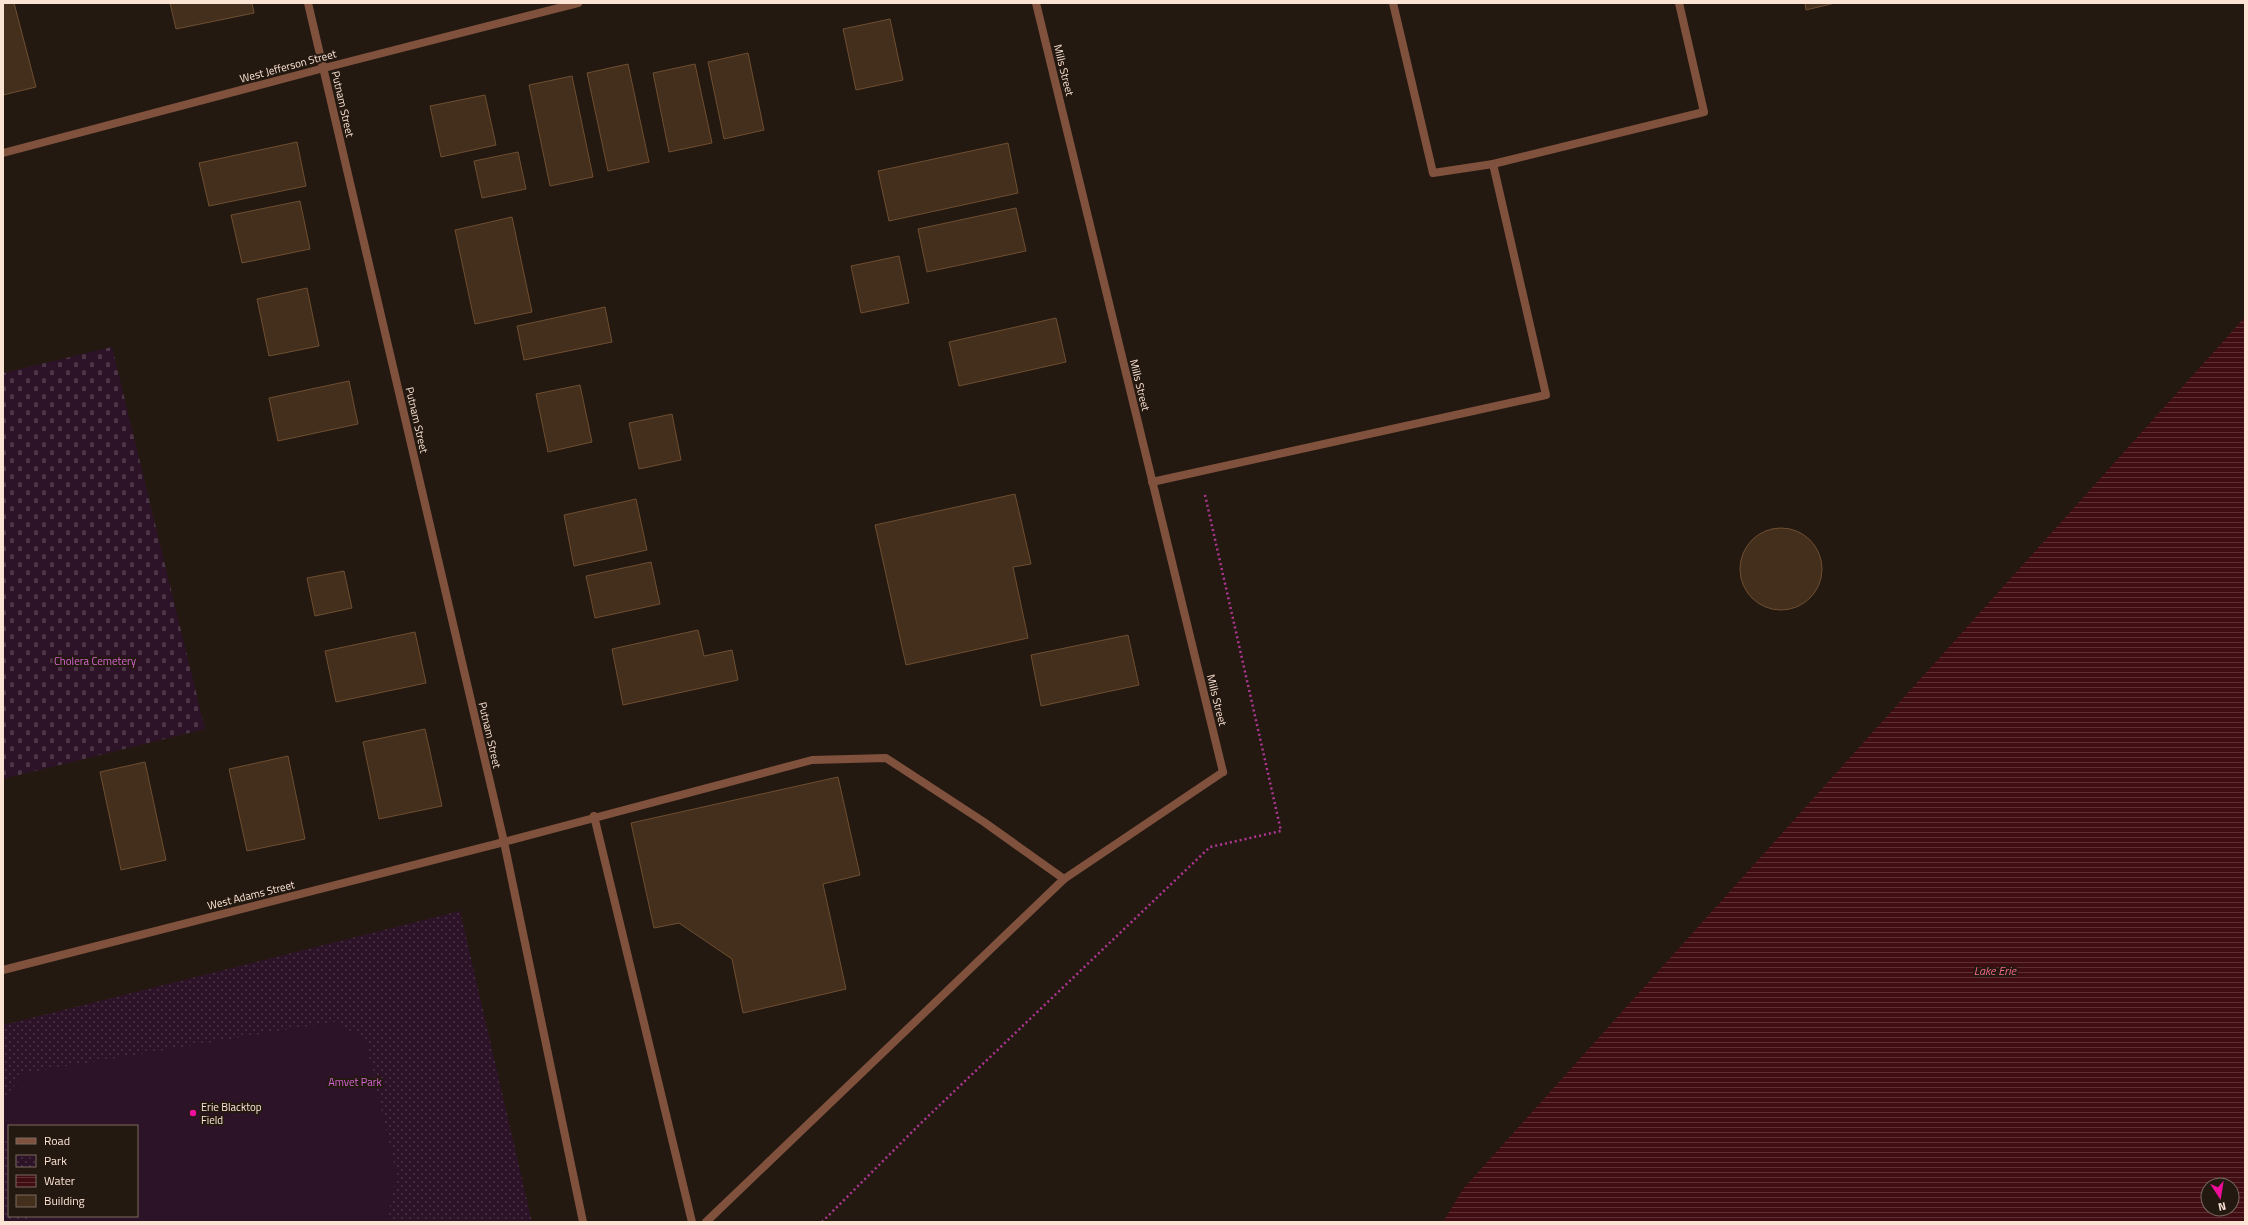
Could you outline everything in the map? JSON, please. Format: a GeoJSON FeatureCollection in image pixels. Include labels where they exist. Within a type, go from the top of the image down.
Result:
{"type":"FeatureCollection","features":[{"type":"Feature","properties":{"kind":"street","name":"Putnam Street"},"geometry":{"type":"LineString","coordinates":[[308,3],[504,842],[583,1222]]}},
{"type":"Feature","properties":{"kind":"street","name":"West Jefferson Street"},"geometry":{"type":"LineString","coordinates":[[3,153],[324,68],[578,3]]}},
{"type":"Feature","properties":{"kind":"street","name":"Mills Street"},"geometry":{"type":"LineString","coordinates":[[1036,3],[1223,772],[1064,879]]}},
{"type":"Feature","properties":{"kind":"street"},"geometry":{"type":"LineString","coordinates":[[1393,3],[1433,173],[1493,164],[1704,112],[1679,3]]}},
{"type":"Feature","properties":{"kind":"street"},"geometry":{"type":"LineString","coordinates":[[1152,482],[1546,395],[1493,164]]}},
{"type":"Feature","properties":{"kind":"street","name":"West Adams Street"},"geometry":{"type":"LineString","coordinates":[[3,970],[504,842],[594,816],[812,760],[886,758],[984,822],[1064,879]]}},
{"type":"Feature","properties":{"kind":"street"},"geometry":{"type":"LineString","coordinates":[[594,816],[692,1222]]}},
{"type":"Feature","properties":{"kind":"street"},"geometry":{"type":"LineString","coordinates":[[706,1222],[1064,879]]}},
{"type":"Feature","properties":{"kind":"green space","name":"Cholera Cemetery"},"geometry":{"type":"Polygon","coordinates":[[[112,347],[205,729],[3,779],[3,373],[112,347]]]}},
{"type":"Feature","properties":{"kind":"green space","name":"Amvet Park"},"geometry":{"type":"Polygon","coordinates":[[[460,911],[532,1222],[3,1222],[3,1025],[460,911]]]}},
{"type":"Feature","properties":{"kind":"green space","name":"Erie Blacktop Field"},"geometry":{"type":"Polygon","coordinates":[[[335,1022],[365,1039],[397,1176],[386,1222],[33,1222],[31,1217],[138,1217],[138,1125],[8,1125],[8,1144],[3,1129],[3,1099],[25,1073],[335,1022]]]}},
{"type":"Feature","properties":{"kind":"water","name":"Lake Erie"},"geometry":{"type":"Polygon","coordinates":[[[2245,317],[2245,1222],[1443,1222],[1463,1189],[2245,317]]]}},
{"type":"Feature","properties":{"kind":"building"},"geometry":{"type":"Polygon","coordinates":[[[3,3],[14,3],[36,87],[3,95],[3,3]]]}},
{"type":"Feature","properties":{"kind":"building"},"geometry":{"type":"Polygon","coordinates":[[[170,3],[252,3],[254,13],[176,29],[170,3]]]}},
{"type":"Feature","properties":{"kind":"building"},"geometry":{"type":"Polygon","coordinates":[[[1805,3],[1835,3],[1806,10],[1805,3]]]}},
{"type":"Feature","properties":{"kind":"building"},"geometry":{"type":"Polygon","coordinates":[[[890,19],[903,80],[856,90],[843,29],[890,19]]]}},
{"type":"Feature","properties":{"kind":"building"},"geometry":{"type":"Polygon","coordinates":[[[748,53],[764,130],[724,139],[708,62],[748,53]]]}},
{"type":"Feature","properties":{"kind":"building"},"geometry":{"type":"Polygon","coordinates":[[[628,64],[649,162],[608,171],[587,73],[628,64]]]}},
{"type":"Feature","properties":{"kind":"building"},"geometry":{"type":"Polygon","coordinates":[[[695,64],[712,143],[669,152],[653,73],[695,64]]]}},
{"type":"Feature","properties":{"kind":"building"},"geometry":{"type":"Polygon","coordinates":[[[572,76],[593,177],[550,186],[529,85],[572,76]]]}},
{"type":"Feature","properties":{"kind":"building"},"geometry":{"type":"Polygon","coordinates":[[[485,95],[496,145],[441,157],[430,106],[485,95]]]}},
{"type":"Feature","properties":{"kind":"building"},"geometry":{"type":"Polygon","coordinates":[[[297,142],[306,186],[209,206],[199,163],[297,142]]]}},
{"type":"Feature","properties":{"kind":"building"},"geometry":{"type":"Polygon","coordinates":[[[1008,143],[1018,193],[889,221],[878,171],[1008,143]]]}},
{"type":"Feature","properties":{"kind":"building"},"geometry":{"type":"Polygon","coordinates":[[[518,152],[526,189],[482,198],[474,161],[518,152]]]}},
{"type":"Feature","properties":{"kind":"building"},"geometry":{"type":"Polygon","coordinates":[[[300,201],[310,249],[242,263],[231,215],[300,201]]]}},
{"type":"Feature","properties":{"kind":"building"},"geometry":{"type":"Polygon","coordinates":[[[1016,208],[1026,251],[927,272],[918,229],[1016,208]]]}},
{"type":"Feature","properties":{"kind":"building"},"geometry":{"type":"Polygon","coordinates":[[[512,217],[532,312],[475,324],[455,230],[512,217]]]}},
{"type":"Feature","properties":{"kind":"building"},"geometry":{"type":"Polygon","coordinates":[[[899,256],[909,303],[861,313],[851,266],[899,256]]]}},
{"type":"Feature","properties":{"kind":"building"},"geometry":{"type":"Polygon","coordinates":[[[307,288],[319,346],[269,356],[257,299],[307,288]]]}},
{"type":"Feature","properties":{"kind":"building"},"geometry":{"type":"Polygon","coordinates":[[[605,307],[612,342],[524,360],[517,326],[605,307]]]}},
{"type":"Feature","properties":{"kind":"building"},"geometry":{"type":"Polygon","coordinates":[[[1056,318],[1066,362],[959,386],[949,342],[1056,318]]]}},
{"type":"Feature","properties":{"kind":"building"},"geometry":{"type":"Polygon","coordinates":[[[349,381],[358,424],[278,441],[269,398],[349,381]]]}},
{"type":"Feature","properties":{"kind":"building"},"geometry":{"type":"Polygon","coordinates":[[[580,385],[592,442],[548,452],[536,394],[580,385]]]}},
{"type":"Feature","properties":{"kind":"building"},"geometry":{"type":"Polygon","coordinates":[[[672,414],[681,460],[639,469],[629,423],[672,414]]]}},
{"type":"Feature","properties":{"kind":"building"},"geometry":{"type":"Polygon","coordinates":[[[1015,494],[1031,564],[1013,567],[1028,638],[906,665],[875,525],[1015,494]]]}},
{"type":"Feature","properties":{"kind":"building"},"geometry":{"type":"Polygon","coordinates":[[[636,499],[647,550],[574,566],[564,515],[636,499]]]}},
{"type":"Feature","properties":{"kind":"building"},"geometry":{"type":"Polygon","coordinates":[[[1781,528],[1797,531],[1810,540],[1819,553],[1822,569],[1819,585],[1810,598],[1797,607],[1781,610],[1765,607],[1752,598],[1743,585],[1740,569],[1743,553],[1752,540],[1765,531],[1781,528]]]}},
{"type":"Feature","properties":{"kind":"building"},"geometry":{"type":"Polygon","coordinates":[[[651,562],[660,604],[595,618],[586,576],[651,562]]]}},
{"type":"Feature","properties":{"kind":"building"},"geometry":{"type":"Polygon","coordinates":[[[344,571],[352,608],[315,616],[307,578],[344,571]]]}},
{"type":"Feature","properties":{"kind":"building"},"geometry":{"type":"Polygon","coordinates":[[[698,630],[704,656],[732,650],[738,680],[623,705],[612,649],[698,630]]]}},
{"type":"Feature","properties":{"kind":"building"},"geometry":{"type":"Polygon","coordinates":[[[415,632],[426,683],[336,702],[325,651],[415,632]]]}},
{"type":"Feature","properties":{"kind":"building"},"geometry":{"type":"Polygon","coordinates":[[[1128,635],[1139,685],[1041,706],[1031,655],[1128,635]]]}},
{"type":"Feature","properties":{"kind":"building"},"geometry":{"type":"Polygon","coordinates":[[[425,729],[442,806],[379,819],[363,742],[425,729]]]}},
{"type":"Feature","properties":{"kind":"building"},"geometry":{"type":"Polygon","coordinates":[[[288,756],[305,839],[247,851],[229,769],[288,756]]]}},
{"type":"Feature","properties":{"kind":"building"},"geometry":{"type":"Polygon","coordinates":[[[145,762],[166,860],[121,870],[100,772],[145,762]]]}},
{"type":"Feature","properties":{"kind":"building"},"geometry":{"type":"Polygon","coordinates":[[[838,777],[860,875],[823,884],[846,989],[743,1013],[732,959],[679,923],[654,928],[631,823],[838,777]]]}},
{"type":"Feature","properties":{"kind":"place","name":"Erie Blacktop Field"},"geometry":{"type":"Point","coordinates":[193,1113]}}]}
